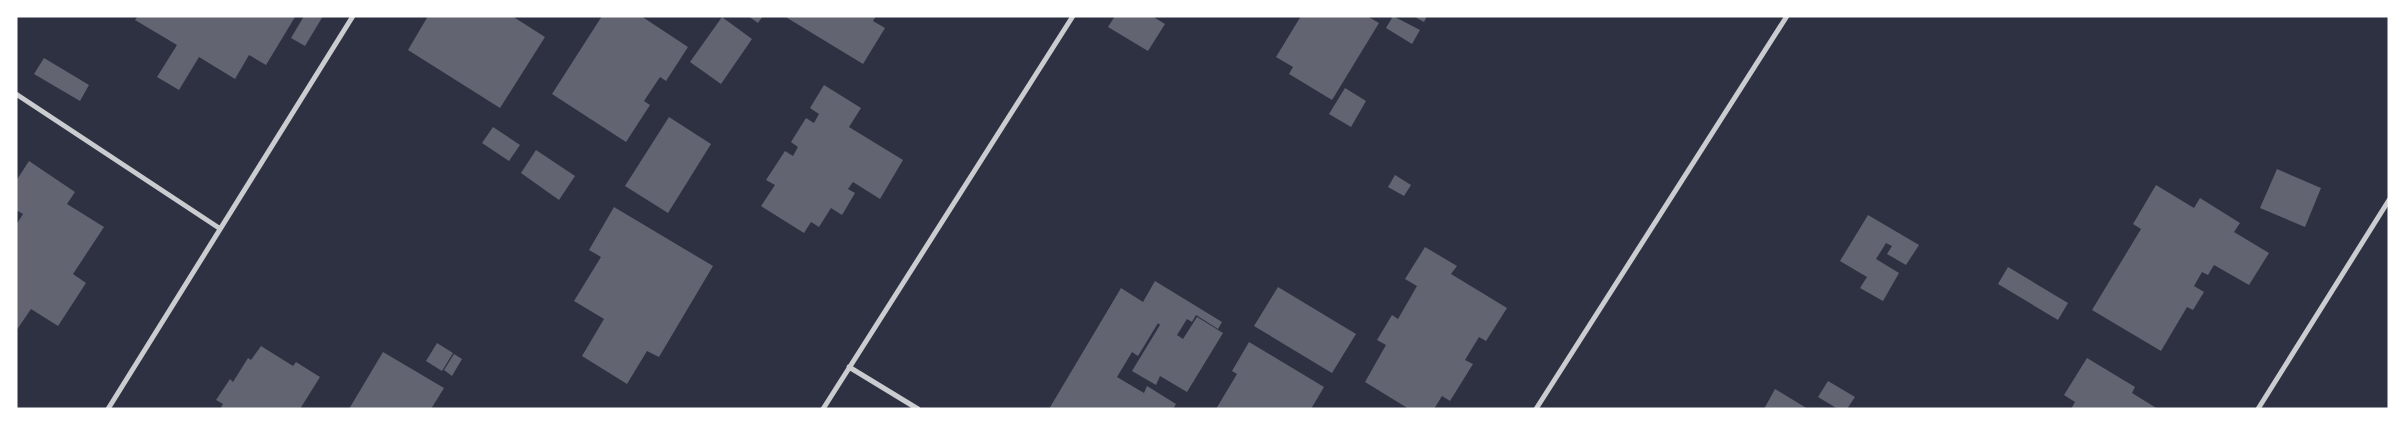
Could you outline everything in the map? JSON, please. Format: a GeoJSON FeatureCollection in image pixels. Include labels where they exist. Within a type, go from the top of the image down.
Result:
{"type":"FeatureCollection","features":[{"type":"Feature","properties":{"kind":"street"},"geometry":{"type":"LineString","coordinates":[[109,408],[219,228],[353,16]]}},
{"type":"Feature","properties":{"kind":"street"},"geometry":{"type":"LineString","coordinates":[[823,409],[1073,16]]}},
{"type":"Feature","properties":{"kind":"street"},"geometry":{"type":"LineString","coordinates":[[1536,409],[1787,16]]}},
{"type":"Feature","properties":{"kind":"street"},"geometry":{"type":"LineString","coordinates":[[16,94],[219,228]]}},
{"type":"Feature","properties":{"kind":"street"},"geometry":{"type":"LineString","coordinates":[[2258,409],[2389,200]]}},
{"type":"Feature","properties":{"kind":"street"},"geometry":{"type":"LineString","coordinates":[[849,367],[918,409]]}},
{"type":"Feature","properties":{"kind":"building"},"geometry":{"type":"Polygon","coordinates":[[[138,16],[295,17],[266,65],[249,55],[235,79],[199,57],[179,90],[157,77],[177,45],[135,20],[138,16]]]}},
{"type":"Feature","properties":{"kind":"building"},"geometry":{"type":"Polygon","coordinates":[[[304,16],[323,16],[305,46],[291,38],[304,16]]]}},
{"type":"Feature","properties":{"kind":"building"},"geometry":{"type":"Polygon","coordinates":[[[428,16],[512,16],[545,37],[500,108],[408,50],[428,16]]]}},
{"type":"Feature","properties":{"kind":"building"},"geometry":{"type":"Polygon","coordinates":[[[602,16],[641,16],[688,47],[666,81],[660,77],[644,101],[650,105],[626,142],[552,94],[602,16]]]}},
{"type":"Feature","properties":{"kind":"building"},"geometry":{"type":"Polygon","coordinates":[[[748,16],[763,16],[758,23],[748,16]]]}},
{"type":"Feature","properties":{"kind":"building"},"geometry":{"type":"Polygon","coordinates":[[[784,16],[876,16],[873,21],[885,28],[863,64],[784,16]]]}},
{"type":"Feature","properties":{"kind":"building"},"geometry":{"type":"Polygon","coordinates":[[[1115,16],[1152,16],[1165,24],[1148,51],[1108,27],[1115,16]]]}},
{"type":"Feature","properties":{"kind":"building"},"geometry":{"type":"Polygon","coordinates":[[[1301,16],[1367,16],[1379,23],[1332,100],[1289,74],[1293,67],[1276,57],[1301,16]]]}},
{"type":"Feature","properties":{"kind":"building"},"geometry":{"type":"Polygon","coordinates":[[[1393,16],[1420,30],[1412,44],[1386,28],[1393,16]]]}},
{"type":"Feature","properties":{"kind":"building"},"geometry":{"type":"Polygon","coordinates":[[[1413,16],[1427,16],[1424,22],[1413,16]]]}},
{"type":"Feature","properties":{"kind":"building"},"geometry":{"type":"Polygon","coordinates":[[[722,17],[752,39],[721,84],[690,62],[722,17]]]}},
{"type":"Feature","properties":{"kind":"building"},"geometry":{"type":"Polygon","coordinates":[[[44,58],[89,85],[80,101],[34,74],[44,58]]]}},
{"type":"Feature","properties":{"kind":"building"},"geometry":{"type":"Polygon","coordinates":[[[824,85],[861,108],[849,127],[903,160],[880,199],[853,182],[848,189],[855,193],[842,215],[831,208],[819,227],[811,222],[804,233],[761,206],[775,185],[766,180],[785,151],[793,156],[798,147],[791,142],[806,118],[814,123],[819,114],[810,108],[824,85]]]}},
{"type":"Feature","properties":{"kind":"building"},"geometry":{"type":"Polygon","coordinates":[[[1345,88],[1366,101],[1351,127],[1329,114],[1345,88]]]}},
{"type":"Feature","properties":{"kind":"building"},"geometry":{"type":"Polygon","coordinates":[[[669,117],[711,144],[668,213],[625,186],[669,117]]]}},
{"type":"Feature","properties":{"kind":"building"},"geometry":{"type":"Polygon","coordinates":[[[493,127],[520,145],[509,161],[482,143],[493,127]]]}},
{"type":"Feature","properties":{"kind":"building"},"geometry":{"type":"Polygon","coordinates":[[[536,150],[575,176],[559,200],[521,173],[536,150]]]}},
{"type":"Feature","properties":{"kind":"building"},"geometry":{"type":"Polygon","coordinates":[[[29,161],[75,192],[67,204],[104,227],[73,274],[86,283],[58,326],[31,309],[16,331],[16,225],[23,214],[16,210],[16,181],[29,161]]]}},
{"type":"Feature","properties":{"kind":"building"},"geometry":{"type":"Polygon","coordinates":[[[2277,169],[2321,188],[2305,227],[2260,208],[2277,169]]]}},
{"type":"Feature","properties":{"kind":"building"},"geometry":{"type":"Polygon","coordinates":[[[1395,175],[1411,185],[1404,196],[1388,187],[1395,175]]]}},
{"type":"Feature","properties":{"kind":"building"},"geometry":{"type":"Polygon","coordinates":[[[2156,185],[2194,208],[2200,198],[2240,223],[2234,232],[2269,253],[2249,285],[2214,265],[2208,275],[2202,272],[2194,286],[2204,292],[2193,310],[2187,307],[2161,351],[2092,310],[2141,229],[2133,224],[2156,185]]]}},
{"type":"Feature","properties":{"kind":"building"},"geometry":{"type":"Polygon","coordinates":[[[614,207],[713,266],[659,357],[647,351],[627,384],[582,356],[604,319],[574,301],[601,257],[589,250],[614,207]]]}},
{"type":"Feature","properties":{"kind":"building"},"geometry":{"type":"Polygon","coordinates":[[[1868,215],[1919,245],[1906,265],[1887,254],[1892,246],[1886,243],[1876,259],[1899,273],[1883,301],[1860,288],[1867,277],[1840,261],[1868,215]]]}},
{"type":"Feature","properties":{"kind":"building"},"geometry":{"type":"Polygon","coordinates":[[[1425,247],[1457,266],[1451,274],[1507,308],[1486,341],[1479,337],[1465,360],[1473,364],[1450,401],[1442,396],[1434,409],[1409,409],[1365,382],[1386,345],[1377,340],[1392,315],[1398,319],[1417,286],[1405,279],[1425,247]]]}},
{"type":"Feature","properties":{"kind":"building"},"geometry":{"type":"Polygon","coordinates":[[[2008,267],[2068,303],[2058,320],[1998,284],[2008,267]]]}},
{"type":"Feature","properties":{"kind":"building"},"geometry":{"type":"Polygon","coordinates":[[[1155,281],[1222,322],[1218,329],[1196,315],[1192,322],[1187,319],[1177,335],[1183,339],[1197,317],[1223,333],[1187,392],[1160,376],[1156,385],[1132,371],[1160,325],[1158,323],[1138,356],[1132,352],[1117,377],[1144,393],[1147,386],[1176,404],[1173,409],[1049,409],[1121,288],[1143,302],[1155,281]]]}},
{"type":"Feature","properties":{"kind":"building"},"geometry":{"type":"Polygon","coordinates":[[[1278,287],[1356,334],[1332,373],[1254,326],[1278,287]]]}},
{"type":"Feature","properties":{"kind":"building"},"geometry":{"type":"Polygon","coordinates":[[[1249,342],[1324,387],[1311,409],[1216,409],[1237,374],[1232,371],[1249,342]]]}},
{"type":"Feature","properties":{"kind":"building"},"geometry":{"type":"Polygon","coordinates":[[[437,343],[453,353],[442,371],[426,361],[437,343]]]}},
{"type":"Feature","properties":{"kind":"building"},"geometry":{"type":"Polygon","coordinates":[[[261,346],[293,366],[296,362],[320,377],[300,409],[220,409],[223,404],[216,400],[230,379],[233,382],[248,358],[251,360],[261,346]]]}},
{"type":"Feature","properties":{"kind":"building"},"geometry":{"type":"Polygon","coordinates":[[[383,352],[444,388],[431,409],[349,409],[383,352]]]}},
{"type":"Feature","properties":{"kind":"building"},"geometry":{"type":"Polygon","coordinates":[[[454,354],[462,359],[452,376],[444,370],[454,354]]]}},
{"type":"Feature","properties":{"kind":"building"},"geometry":{"type":"Polygon","coordinates":[[[2087,358],[2135,387],[2132,393],[2158,409],[2071,409],[2075,402],[2064,395],[2087,358]]]}},
{"type":"Feature","properties":{"kind":"building"},"geometry":{"type":"Polygon","coordinates":[[[1828,381],[1855,397],[1847,409],[1838,409],[1818,397],[1828,381]]]}},
{"type":"Feature","properties":{"kind":"building"},"geometry":{"type":"Polygon","coordinates":[[[1775,389],[1808,409],[1764,409],[1775,389]]]}}]}
